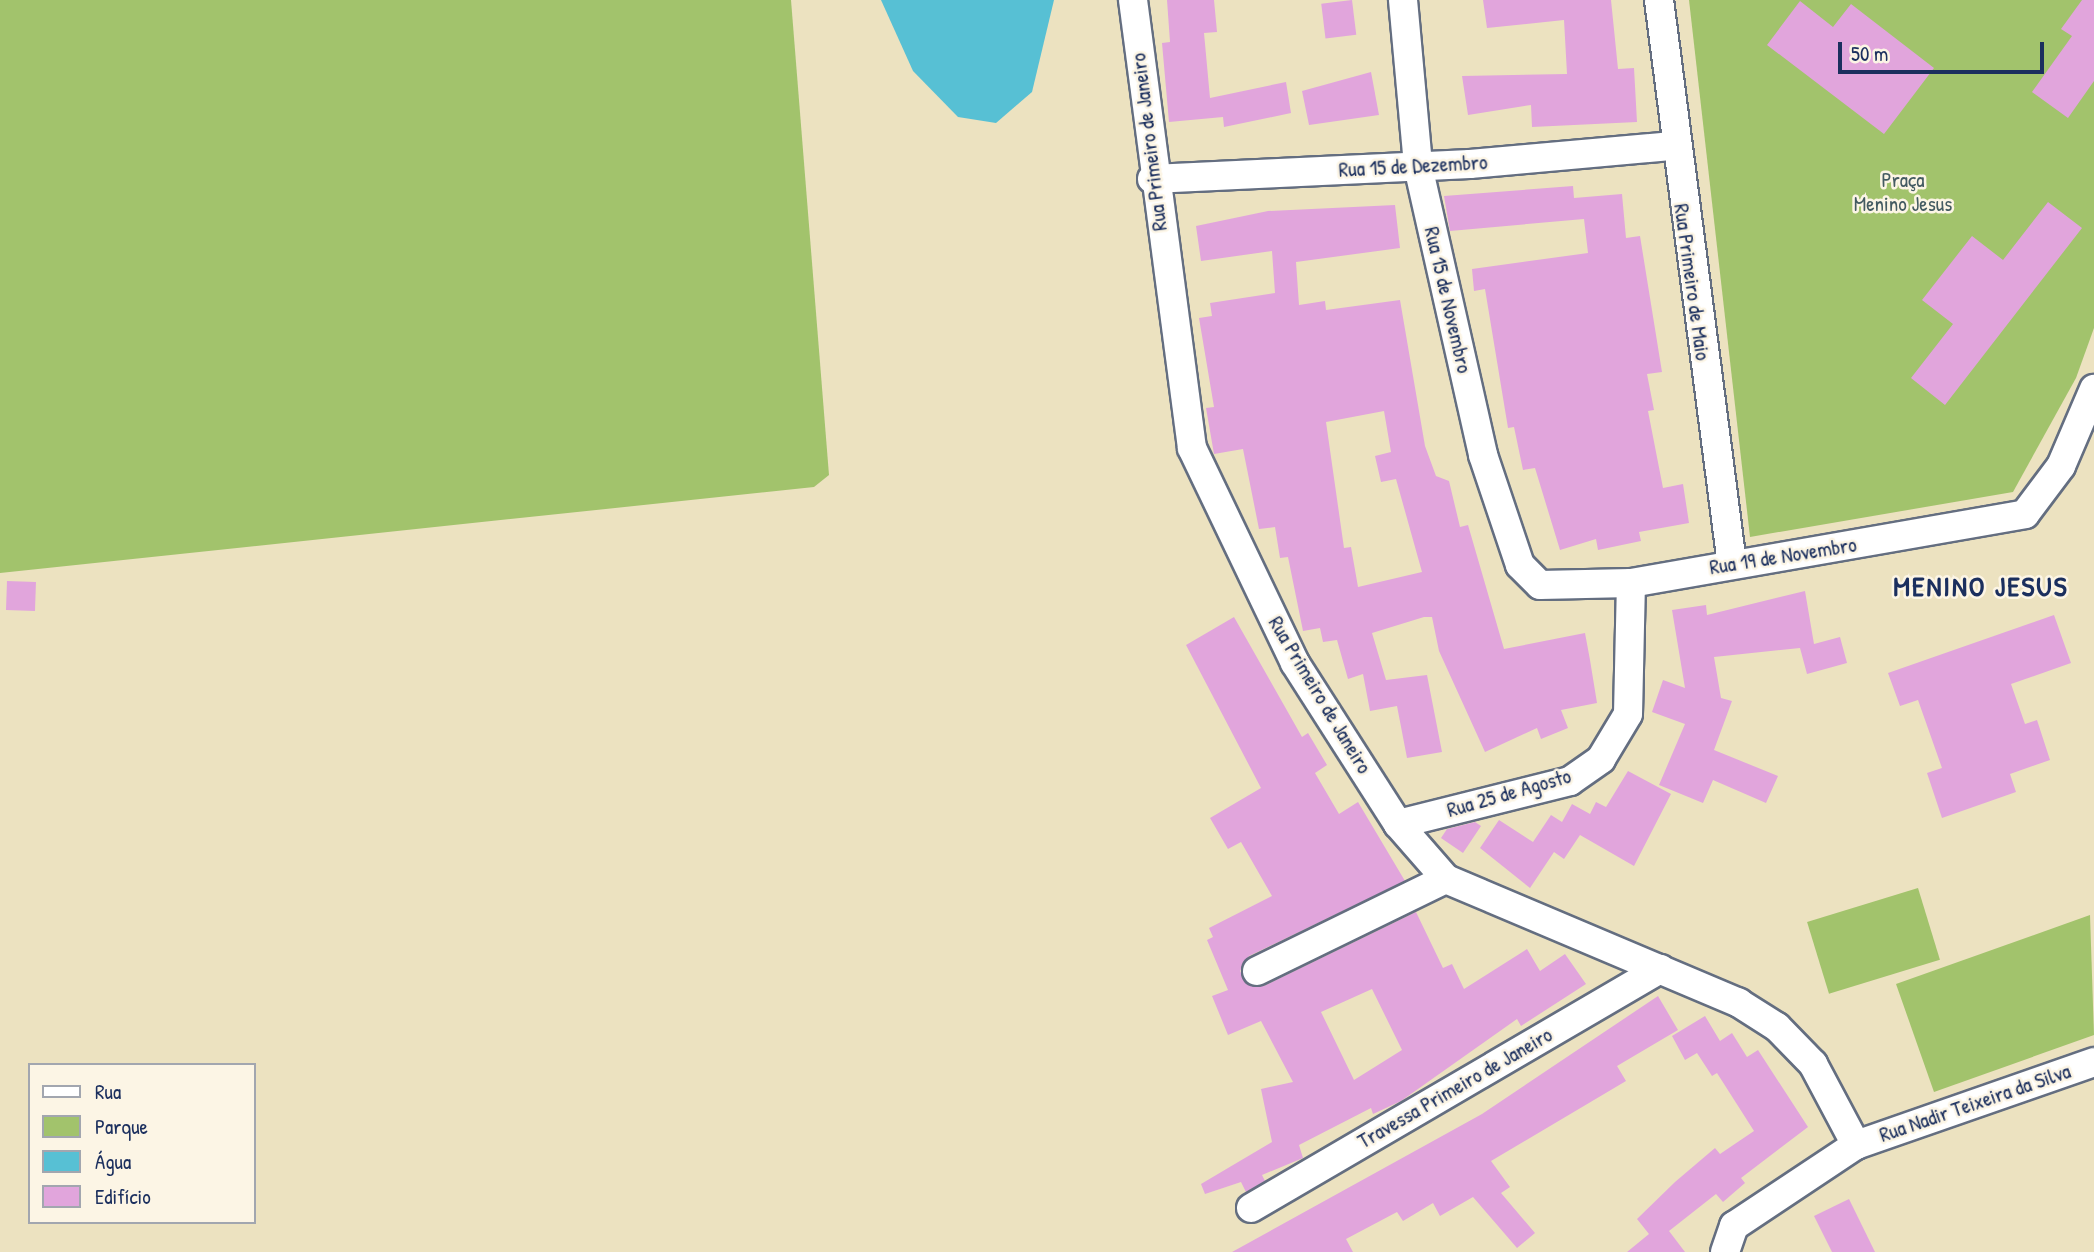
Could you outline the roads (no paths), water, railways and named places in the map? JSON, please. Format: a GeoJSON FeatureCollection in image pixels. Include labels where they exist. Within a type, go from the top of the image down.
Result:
{"type":"FeatureCollection","features":[{"type":"Feature","properties":{"kind":"street","name":"Rua Primeiro de Janeiro"},"geometry":{"type":"LineString","coordinates":[[1133,0],[1152,178],[1192,448],[1295,663],[1398,824],[1446,879],[1660,969],[1777,1027],[1813,1064],[1856,1145]]}},
{"type":"Feature","properties":{"kind":"street","name":"Rua 15 de Novembro"},"geometry":{"type":"LineString","coordinates":[[1403,0],[1418,166],[1483,455],[1520,565],[1540,585]]}},
{"type":"Feature","properties":{"kind":"street","name":"Rua Primeiro de Maio"},"geometry":{"type":"LineString","coordinates":[[1659,0],[1674,146],[1732,564]]}},
{"type":"Feature","properties":{"kind":"street","name":"Rua 15 de Dezembro"},"geometry":{"type":"LineString","coordinates":[[1152,178],[1418,166],[1674,146]]}},
{"type":"Feature","properties":{"kind":"street","name":"Rua 19 de Novembro"},"geometry":{"type":"LineString","coordinates":[[1540,585],[1631,583],[2025,514],[2062,466],[2094,389]]}},
{"type":"Feature","properties":{"kind":"street","name":"Rua 25 de Agosto"},"geometry":{"type":"LineString","coordinates":[[1398,824],[1570,780],[1601,758],[1628,714],[1631,583]]}},
{"type":"Feature","properties":{"kind":"street"},"geometry":{"type":"LineString","coordinates":[[1257,971],[1446,879]]}},
{"type":"Feature","properties":{"kind":"street","name":"Travessa Primeiro de Janeiro"},"geometry":{"type":"LineString","coordinates":[[1251,1208],[1660,969]]}},
{"type":"Feature","properties":{"kind":"street","name":"Rua Nadir Teixeira da Silva"},"geometry":{"type":"LineString","coordinates":[[1729,1239],[1856,1145],[2094,1062]]}},
{"type":"Feature","properties":{"kind":"street"},"geometry":{"type":"LineString","coordinates":[[1729,1239],[1748,1252]]}},
{"type":"Feature","properties":{"kind":"water"},"geometry":{"type":"Polygon","coordinates":[[[881,0],[1054,0],[1032,92],[996,123],[958,117],[913,71],[881,0]]]}},
{"type":"Feature","properties":{"kind":"district","name":"MENINO JESUS"},"geometry":{"type":"Point","coordinates":[1981,586]}},
{"type":"Feature","properties":{"kind":"park label","name":"Praça Menino Jesus"},"geometry":{"type":"Point","coordinates":[1903,192]}}]}
